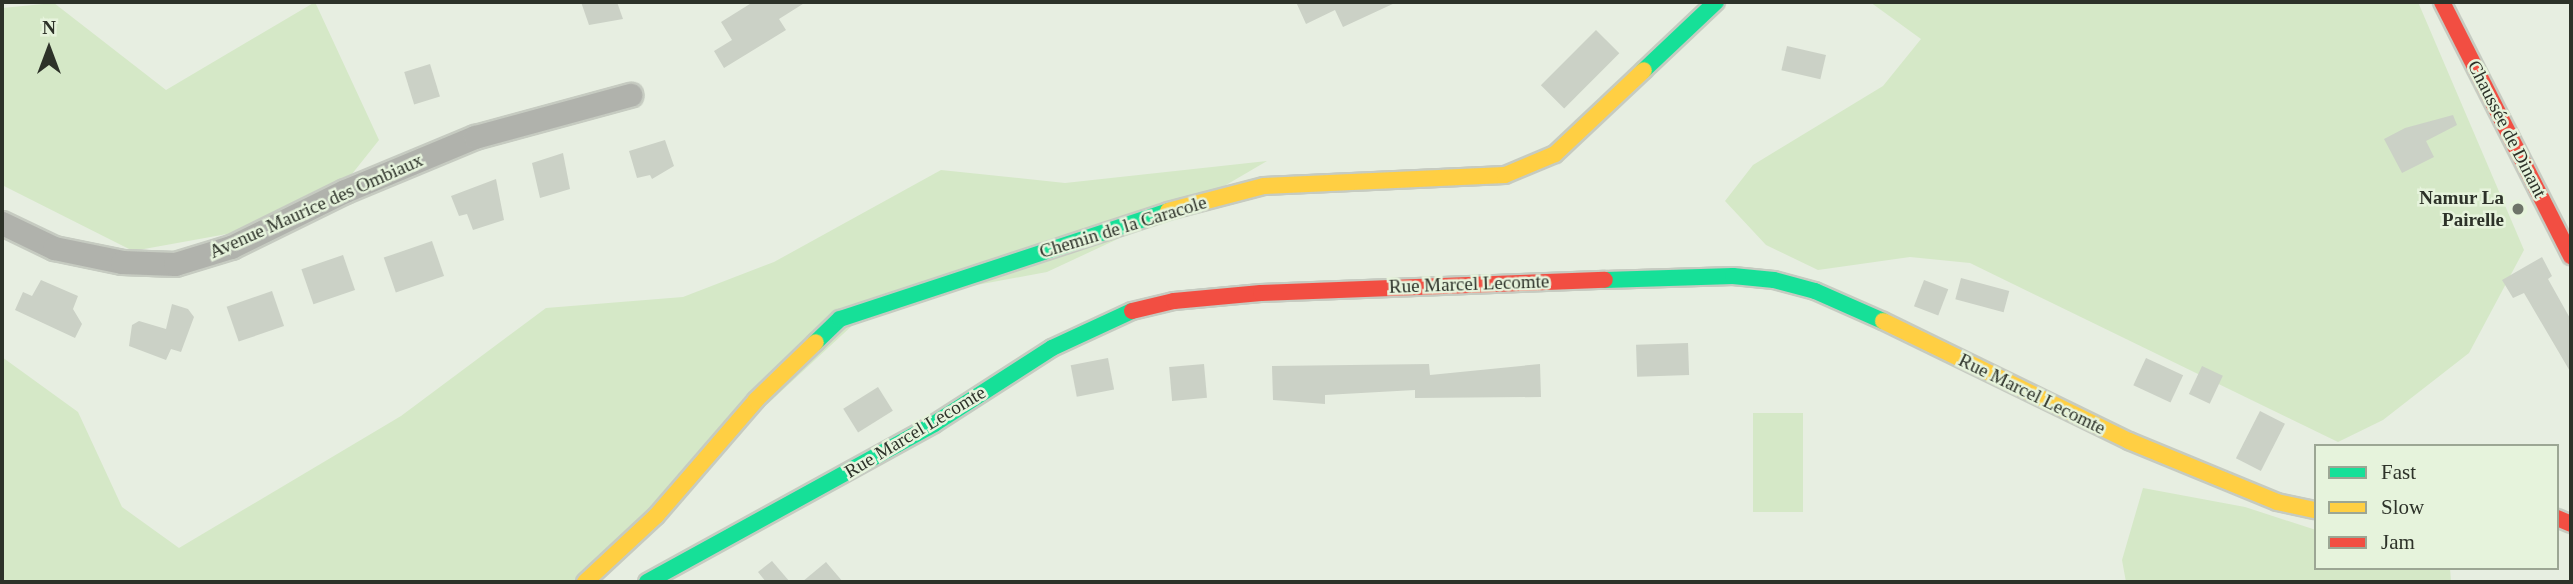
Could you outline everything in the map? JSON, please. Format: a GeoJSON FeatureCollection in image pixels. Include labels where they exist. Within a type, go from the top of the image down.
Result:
{"type":"FeatureCollection","features":[{"type":"Feature","properties":{"kind":"street","name":"Chemin de la Caracole"},"geometry":{"type":"LineString","coordinates":[[585,582],[656,516],[756,400],[840,319],[1152,215],[1264,186],[1505,174],[1555,154],[1716,2]]}},
{"type":"Feature","properties":{"kind":"street","name":"Chaussée de Dinant"},"geometry":{"type":"LineString","coordinates":[[2442,2],[2571,256]]}},
{"type":"Feature","properties":{"kind":"street","name":"Avenue Maurice des Ombiaux"},"geometry":{"type":"LineString","coordinates":[[2,223],[54,248],[122,262],[175,264],[231,247],[345,191],[475,137],[630,95]]}},
{"type":"Feature","properties":{"kind":"street","name":"Rue Marcel Lecomte"},"geometry":{"type":"LineString","coordinates":[[648,582],[934,424],[1052,348],[1131,311],[1174,301],[1261,293],[1444,284],[1733,276],[1774,280],[1815,291],[1889,324],[2129,441],[2277,502],[2314,510]]}},
{"type":"Feature","properties":{"kind":"green space"},"geometry":{"type":"Polygon","coordinates":[[[315,2],[379,140],[352,174],[238,232],[133,251],[2,185],[2,8],[54,3],[166,90],[315,2]]]}},
{"type":"Feature","properties":{"kind":"green space"},"geometry":{"type":"Polygon","coordinates":[[[1870,2],[2418,2],[2524,250],[2469,353],[2383,420],[2338,442],[1970,263],[1910,257],[1818,270],[1766,245],[1725,201],[1753,165],[1883,86],[1921,39],[1870,2]]]}},
{"type":"Feature","properties":{"kind":"green space"},"geometry":{"type":"Polygon","coordinates":[[[1267,161],[1197,202],[1047,272],[966,287],[856,322],[575,582],[4,582],[2,357],[78,412],[122,507],[179,548],[401,416],[546,308],[683,297],[774,262],[941,170],[1065,183],[1267,161]]]}},
{"type":"Feature","properties":{"kind":"green space"},"geometry":{"type":"Polygon","coordinates":[[[1753,413],[1803,413],[1803,512],[1753,512],[1753,413]]]}},
{"type":"Feature","properties":{"kind":"green space"},"geometry":{"type":"Polygon","coordinates":[[[2143,488],[2245,507],[2314,529],[2314,570],[2450,570],[2451,582],[2126,582],[2122,560],[2143,488]]]}},
{"type":"Feature","properties":{"kind":"building"},"geometry":{"type":"Polygon","coordinates":[[[581,2],[617,2],[623,19],[589,25],[581,2]]]}},
{"type":"Feature","properties":{"kind":"building"},"geometry":{"type":"Polygon","coordinates":[[[753,2],[806,2],[779,19],[786,30],[724,68],[714,51],[732,40],[721,22],[753,2]]]}},
{"type":"Feature","properties":{"kind":"building"},"geometry":{"type":"Polygon","coordinates":[[[1296,2],[1397,2],[1343,27],[1335,10],[1306,24],[1296,2]]]}},
{"type":"Feature","properties":{"kind":"building"},"geometry":{"type":"Polygon","coordinates":[[[1596,30],[1619,53],[1564,108],[1541,85],[1596,30]]]}},
{"type":"Feature","properties":{"kind":"building"},"geometry":{"type":"Polygon","coordinates":[[[1787,46],[1826,55],[1820,79],[1781,70],[1787,46]]]}},
{"type":"Feature","properties":{"kind":"building"},"geometry":{"type":"Polygon","coordinates":[[[430,64],[440,97],[414,104],[404,72],[430,64]]]}},
{"type":"Feature","properties":{"kind":"building"},"geometry":{"type":"Polygon","coordinates":[[[2453,115],[2457,125],[2426,141],[2434,157],[2402,173],[2384,139],[2405,128],[2453,115]]]}},
{"type":"Feature","properties":{"kind":"building"},"geometry":{"type":"Polygon","coordinates":[[[665,140],[674,166],[652,179],[650,175],[637,178],[629,151],[665,140]]]}},
{"type":"Feature","properties":{"kind":"building"},"geometry":{"type":"Polygon","coordinates":[[[563,153],[570,189],[540,198],[532,163],[563,153]]]}},
{"type":"Feature","properties":{"kind":"building"},"geometry":{"type":"Polygon","coordinates":[[[496,179],[504,220],[473,230],[467,214],[459,216],[451,196],[496,179]]]}},
{"type":"Feature","properties":{"kind":"building"},"geometry":{"type":"Polygon","coordinates":[[[432,241],[444,276],[396,293],[384,258],[432,241]]]}},
{"type":"Feature","properties":{"kind":"building"},"geometry":{"type":"Polygon","coordinates":[[[343,255],[355,290],[313,304],[301,269],[343,255]]]}},
{"type":"Feature","properties":{"kind":"building"},"geometry":{"type":"Polygon","coordinates":[[[2542,257],[2552,276],[2548,279],[2571,320],[2571,373],[2524,293],[2513,298],[2502,280],[2542,257]]]}},
{"type":"Feature","properties":{"kind":"building"},"geometry":{"type":"Polygon","coordinates":[[[1961,278],[2009,291],[2004,312],[1955,299],[1961,278]]]}},
{"type":"Feature","properties":{"kind":"building"},"geometry":{"type":"Polygon","coordinates":[[[41,280],[78,296],[73,309],[82,324],[75,338],[15,310],[23,292],[32,296],[41,280]]]}},
{"type":"Feature","properties":{"kind":"building"},"geometry":{"type":"Polygon","coordinates":[[[1924,280],[1948,289],[1938,315],[1914,306],[1924,280]]]}},
{"type":"Feature","properties":{"kind":"building"},"geometry":{"type":"Polygon","coordinates":[[[272,291],[284,326],[239,342],[227,307],[272,291]]]}},
{"type":"Feature","properties":{"kind":"building"},"geometry":{"type":"Polygon","coordinates":[[[172,304],[188,309],[194,317],[181,352],[171,349],[166,360],[129,346],[132,325],[139,321],[166,329],[172,304]]]}},
{"type":"Feature","properties":{"kind":"building"},"geometry":{"type":"Polygon","coordinates":[[[1688,343],[1689,375],[1637,377],[1636,345],[1688,343]]]}},
{"type":"Feature","properties":{"kind":"building"},"geometry":{"type":"Polygon","coordinates":[[[1108,358],[1114,389],[1077,397],[1071,365],[1108,358]]]}},
{"type":"Feature","properties":{"kind":"building"},"geometry":{"type":"Polygon","coordinates":[[[2146,358],[2183,375],[2170,403],[2133,385],[2146,358]]]}},
{"type":"Feature","properties":{"kind":"building"},"geometry":{"type":"Polygon","coordinates":[[[1204,364],[1207,398],[1172,401],[1169,367],[1204,364]]]}},
{"type":"Feature","properties":{"kind":"building"},"geometry":{"type":"Polygon","coordinates":[[[1429,364],[1430,375],[1540,364],[1541,397],[1415,398],[1415,390],[1325,395],[1325,404],[1273,400],[1272,366],[1429,364]]]}},
{"type":"Feature","properties":{"kind":"building"},"geometry":{"type":"Polygon","coordinates":[[[2202,366],[2223,376],[2210,404],[2189,394],[2202,366]]]}},
{"type":"Feature","properties":{"kind":"building"},"geometry":{"type":"Polygon","coordinates":[[[878,387],[893,411],[858,432],[843,409],[878,387]]]}},
{"type":"Feature","properties":{"kind":"building"},"geometry":{"type":"Polygon","coordinates":[[[2260,411],[2285,424],[2261,471],[2236,458],[2260,411]]]}},
{"type":"Feature","properties":{"kind":"building"},"geometry":{"type":"Polygon","coordinates":[[[772,561],[790,582],[766,582],[758,572],[772,561]]]}},
{"type":"Feature","properties":{"kind":"building"},"geometry":{"type":"Polygon","coordinates":[[[826,562],[843,582],[802,582],[826,562]]]}},
{"type":"Feature","properties":{"kind":"traffic: fast"},"geometry":{"type":"LineString","coordinates":[[1644,70],[1716,2]]}},
{"type":"Feature","properties":{"kind":"traffic: fast"},"geometry":{"type":"LineString","coordinates":[[816,342],[840,319],[1168,211]]}},
{"type":"Feature","properties":{"kind":"traffic: fast"},"geometry":{"type":"LineString","coordinates":[[1605,280],[1733,276],[1774,280],[1815,291],[1883,321]]}},
{"type":"Feature","properties":{"kind":"traffic: fast"},"geometry":{"type":"LineString","coordinates":[[647,582],[934,424],[1052,348],[1132,311]]}},
{"type":"Feature","properties":{"kind":"traffic: slow"},"geometry":{"type":"LineString","coordinates":[[1168,211],[1264,186],[1505,175],[1555,154],[1644,70]]}},
{"type":"Feature","properties":{"kind":"traffic: slow"},"geometry":{"type":"LineString","coordinates":[[1883,321],[2129,441],[2277,502],[2314,510]]}},
{"type":"Feature","properties":{"kind":"traffic: slow"},"geometry":{"type":"LineString","coordinates":[[585,582],[656,516],[756,400],[816,342]]}},
{"type":"Feature","properties":{"kind":"traffic: jam"},"geometry":{"type":"LineString","coordinates":[[2442,2],[2571,256]]}},
{"type":"Feature","properties":{"kind":"traffic: jam"},"geometry":{"type":"LineString","coordinates":[[1132,311],[1174,301],[1261,293],[1605,280]]}},
{"type":"Feature","properties":{"kind":"traffic: jam"},"geometry":{"type":"LineString","coordinates":[[2559,519],[2571,524]]}},
{"type":"Feature","properties":{"kind":"place","name":"Namur La Pairelle"},"geometry":{"type":"Point","coordinates":[2518,209]}}]}
